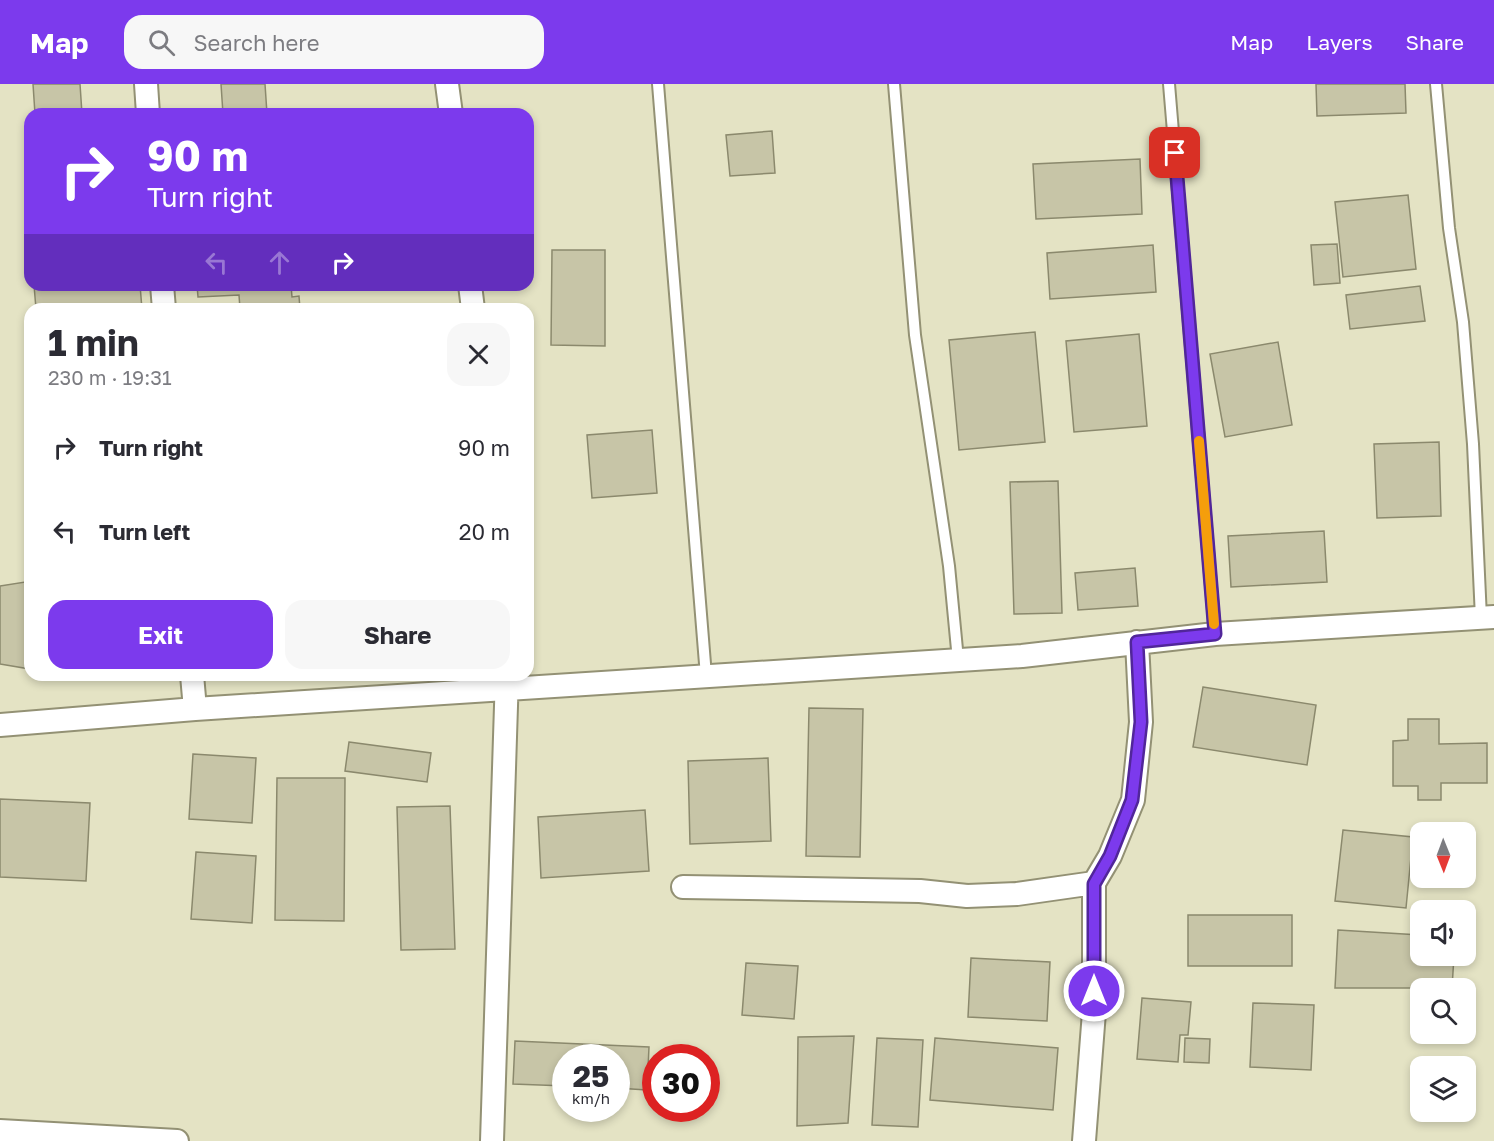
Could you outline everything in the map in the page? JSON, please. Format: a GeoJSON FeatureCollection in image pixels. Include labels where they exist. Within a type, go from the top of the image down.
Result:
{"type":"FeatureCollection","features":[{"type":"Feature","properties":{"kind":"street"},"geometry":{"type":"LineString","coordinates":[[146,84],[148,108]]}},
{"type":"Feature","properties":{"kind":"street"},"geometry":{"type":"LineString","coordinates":[[447,84],[450,108]]}},
{"type":"Feature","properties":{"kind":"street"},"geometry":{"type":"LineString","coordinates":[[0,725],[508,682],[706,676],[1022,656],[1215,634],[1487,618]]}},
{"type":"Feature","properties":{"kind":"street"},"geometry":{"type":"LineString","coordinates":[[1084,1141],[1094,1012],[1094,884],[1110,856],[1132,800],[1141,722],[1137,642]]}},
{"type":"Feature","properties":{"kind":"street"},"geometry":{"type":"LineString","coordinates":[[193,681],[195,709]]}},
{"type":"Feature","properties":{"kind":"street"},"geometry":{"type":"LineString","coordinates":[[492,1141],[498,893],[508,682]]}},
{"type":"Feature","properties":{"kind":"street"},"geometry":{"type":"LineString","coordinates":[[683,887],[920,891],[967,896],[1017,894],[1094,884]]}},
{"type":"Feature","properties":{"kind":"street"},"geometry":{"type":"LineString","coordinates":[[0,1131],[177,1141]]}},
{"type":"Feature","properties":{"kind":"lane"},"geometry":{"type":"LineString","coordinates":[[658,84],[706,676]]}},
{"type":"Feature","properties":{"kind":"lane"},"geometry":{"type":"LineString","coordinates":[[894,84],[915,335],[949,566],[958,660]]}},
{"type":"Feature","properties":{"kind":"lane"},"geometry":{"type":"LineString","coordinates":[[1169,84],[1215,634]]}},
{"type":"Feature","properties":{"kind":"lane"},"geometry":{"type":"LineString","coordinates":[[1436,84],[1449,228],[1464,333],[1487,618]]}},
{"type":"Feature","properties":{"kind":"building"},"geometry":{"type":"Polygon","coordinates":[[[33,84],[80,84],[82,108],[35,108],[33,84]]]}},
{"type":"Feature","properties":{"kind":"building"},"geometry":{"type":"Polygon","coordinates":[[[221,84],[265,84],[267,108],[223,108],[221,84]]]}},
{"type":"Feature","properties":{"kind":"building"},"geometry":{"type":"Polygon","coordinates":[[[1316,84],[1405,84],[1406,113],[1317,116],[1316,84]]]}},
{"type":"Feature","properties":{"kind":"building"},"geometry":{"type":"Polygon","coordinates":[[[772,131],[775,173],[730,176],[726,135],[772,131]]]}},
{"type":"Feature","properties":{"kind":"building"},"geometry":{"type":"Polygon","coordinates":[[[1140,159],[1142,214],[1036,219],[1033,164],[1140,159]]]}},
{"type":"Feature","properties":{"kind":"building"},"geometry":{"type":"Polygon","coordinates":[[[1408,195],[1416,269],[1343,277],[1335,202],[1408,195]]]}},
{"type":"Feature","properties":{"kind":"building"},"geometry":{"type":"Polygon","coordinates":[[[1337,244],[1340,283],[1314,285],[1311,245],[1337,244]]]}},
{"type":"Feature","properties":{"kind":"building"},"geometry":{"type":"Polygon","coordinates":[[[1153,245],[1156,292],[1050,299],[1047,253],[1153,245]]]}},
{"type":"Feature","properties":{"kind":"building"},"geometry":{"type":"Polygon","coordinates":[[[552,250],[605,250],[605,346],[551,345],[552,250]]]}},
{"type":"Feature","properties":{"kind":"building"},"geometry":{"type":"Polygon","coordinates":[[[1420,286],[1425,321],[1350,329],[1346,295],[1420,286]]]}},
{"type":"Feature","properties":{"kind":"building"},"geometry":{"type":"Polygon","coordinates":[[[34,291],[140,291],[142,303],[36,303],[34,291]]]}},
{"type":"Feature","properties":{"kind":"building"},"geometry":{"type":"Polygon","coordinates":[[[198,291],[292,291],[292,297],[299,296],[300,303],[240,303],[239,295],[198,297],[198,291]]]}},
{"type":"Feature","properties":{"kind":"building"},"geometry":{"type":"Polygon","coordinates":[[[1035,332],[1045,442],[959,450],[949,340],[1035,332]]]}},
{"type":"Feature","properties":{"kind":"building"},"geometry":{"type":"Polygon","coordinates":[[[1139,334],[1147,426],[1074,432],[1066,341],[1139,334]]]}},
{"type":"Feature","properties":{"kind":"building"},"geometry":{"type":"Polygon","coordinates":[[[1278,342],[1292,425],[1225,437],[1210,354],[1278,342]]]}},
{"type":"Feature","properties":{"kind":"building"},"geometry":{"type":"Polygon","coordinates":[[[652,430],[657,493],[592,498],[587,435],[652,430]]]}},
{"type":"Feature","properties":{"kind":"building"},"geometry":{"type":"Polygon","coordinates":[[[1439,442],[1441,516],[1377,518],[1374,444],[1439,442]]]}},
{"type":"Feature","properties":{"kind":"building"},"geometry":{"type":"Polygon","coordinates":[[[1058,481],[1062,613],[1014,614],[1010,482],[1058,481]]]}},
{"type":"Feature","properties":{"kind":"building"},"geometry":{"type":"Polygon","coordinates":[[[1324,531],[1327,582],[1231,587],[1228,536],[1324,531]]]}},
{"type":"Feature","properties":{"kind":"building"},"geometry":{"type":"Polygon","coordinates":[[[1135,568],[1138,606],[1078,610],[1075,573],[1135,568]]]}},
{"type":"Feature","properties":{"kind":"building"},"geometry":{"type":"Polygon","coordinates":[[[24,582],[24,668],[0,664],[0,586],[24,582]]]}},
{"type":"Feature","properties":{"kind":"building"},"geometry":{"type":"Polygon","coordinates":[[[1203,687],[1316,705],[1307,765],[1193,747],[1203,687]]]}},
{"type":"Feature","properties":{"kind":"building"},"geometry":{"type":"Polygon","coordinates":[[[809,708],[863,709],[860,857],[806,856],[809,708]]]}},
{"type":"Feature","properties":{"kind":"building"},"geometry":{"type":"Polygon","coordinates":[[[1408,719],[1439,719],[1439,744],[1487,743],[1487,783],[1441,783],[1441,800],[1418,800],[1418,786],[1393,786],[1393,741],[1408,740],[1408,719]]]}},
{"type":"Feature","properties":{"kind":"building"},"geometry":{"type":"Polygon","coordinates":[[[349,742],[431,753],[427,782],[345,771],[349,742]]]}},
{"type":"Feature","properties":{"kind":"building"},"geometry":{"type":"Polygon","coordinates":[[[193,754],[256,758],[252,823],[189,819],[193,754]]]}},
{"type":"Feature","properties":{"kind":"building"},"geometry":{"type":"Polygon","coordinates":[[[768,758],[771,841],[690,844],[688,761],[768,758]]]}},
{"type":"Feature","properties":{"kind":"building"},"geometry":{"type":"Polygon","coordinates":[[[277,778],[345,778],[344,921],[275,920],[277,778]]]}},
{"type":"Feature","properties":{"kind":"building"},"geometry":{"type":"Polygon","coordinates":[[[0,799],[90,803],[86,881],[0,877],[0,799]]]}},
{"type":"Feature","properties":{"kind":"building"},"geometry":{"type":"Polygon","coordinates":[[[450,806],[455,949],[401,950],[397,807],[450,806]]]}},
{"type":"Feature","properties":{"kind":"building"},"geometry":{"type":"Polygon","coordinates":[[[645,810],[649,871],[541,878],[538,817],[645,810]]]}},
{"type":"Feature","properties":{"kind":"building"},"geometry":{"type":"Polygon","coordinates":[[[1343,830],[1410,837],[1406,908],[1335,901],[1343,830]]]}},
{"type":"Feature","properties":{"kind":"building"},"geometry":{"type":"Polygon","coordinates":[[[196,852],[256,856],[252,923],[191,919],[196,852]]]}},
{"type":"Feature","properties":{"kind":"building"},"geometry":{"type":"Polygon","coordinates":[[[1188,915],[1292,915],[1292,966],[1188,966],[1188,915]]]}},
{"type":"Feature","properties":{"kind":"building"},"geometry":{"type":"Polygon","coordinates":[[[1338,930],[1410,934],[1410,966],[1453,966],[1453,978],[1410,978],[1410,988],[1335,988],[1338,930]]]}},
{"type":"Feature","properties":{"kind":"building"},"geometry":{"type":"Polygon","coordinates":[[[971,958],[1050,962],[1047,1021],[968,1017],[971,958]]]}},
{"type":"Feature","properties":{"kind":"building"},"geometry":{"type":"Polygon","coordinates":[[[746,963],[798,966],[794,1019],[742,1015],[746,963]]]}},
{"type":"Feature","properties":{"kind":"building"},"geometry":{"type":"Polygon","coordinates":[[[1142,998],[1191,1002],[1188,1035],[1180,1035],[1178,1062],[1137,1059],[1142,998]]]}},
{"type":"Feature","properties":{"kind":"building"},"geometry":{"type":"Polygon","coordinates":[[[1253,1003],[1314,1005],[1311,1070],[1250,1067],[1253,1003]]]}},
{"type":"Feature","properties":{"kind":"building"},"geometry":{"type":"Polygon","coordinates":[[[854,1036],[848,1123],[797,1126],[798,1037],[854,1036]]]}},
{"type":"Feature","properties":{"kind":"building"},"geometry":{"type":"Polygon","coordinates":[[[877,1038],[923,1040],[918,1127],[872,1125],[877,1038]]]}},
{"type":"Feature","properties":{"kind":"building"},"geometry":{"type":"Polygon","coordinates":[[[935,1038],[1058,1048],[1053,1110],[930,1100],[935,1038]]]}},
{"type":"Feature","properties":{"kind":"building"},"geometry":{"type":"Polygon","coordinates":[[[1185,1038],[1210,1039],[1209,1063],[1184,1062],[1185,1038]]]}},
{"type":"Feature","properties":{"kind":"building"},"geometry":{"type":"Polygon","coordinates":[[[515,1041],[582,1044],[552,1044],[552,1085],[513,1084],[515,1041]]]}},
{"type":"Feature","properties":{"kind":"building"},"geometry":{"type":"Polygon","coordinates":[[[630,1046],[642,1047],[642,1090],[630,1089],[630,1046]]]}},
{"type":"Feature","properties":{"kind":"slow traffic"},"geometry":{"type":"LineString","coordinates":[[1199,441],[1214,624]]}},
{"type":"Feature","properties":{"kind":"route"},"geometry":{"type":"LineString","coordinates":[[1094,991],[1094,884],[1110,856],[1132,800],[1141,722],[1137,642],[1215,634],[1175,153]]}}]}
